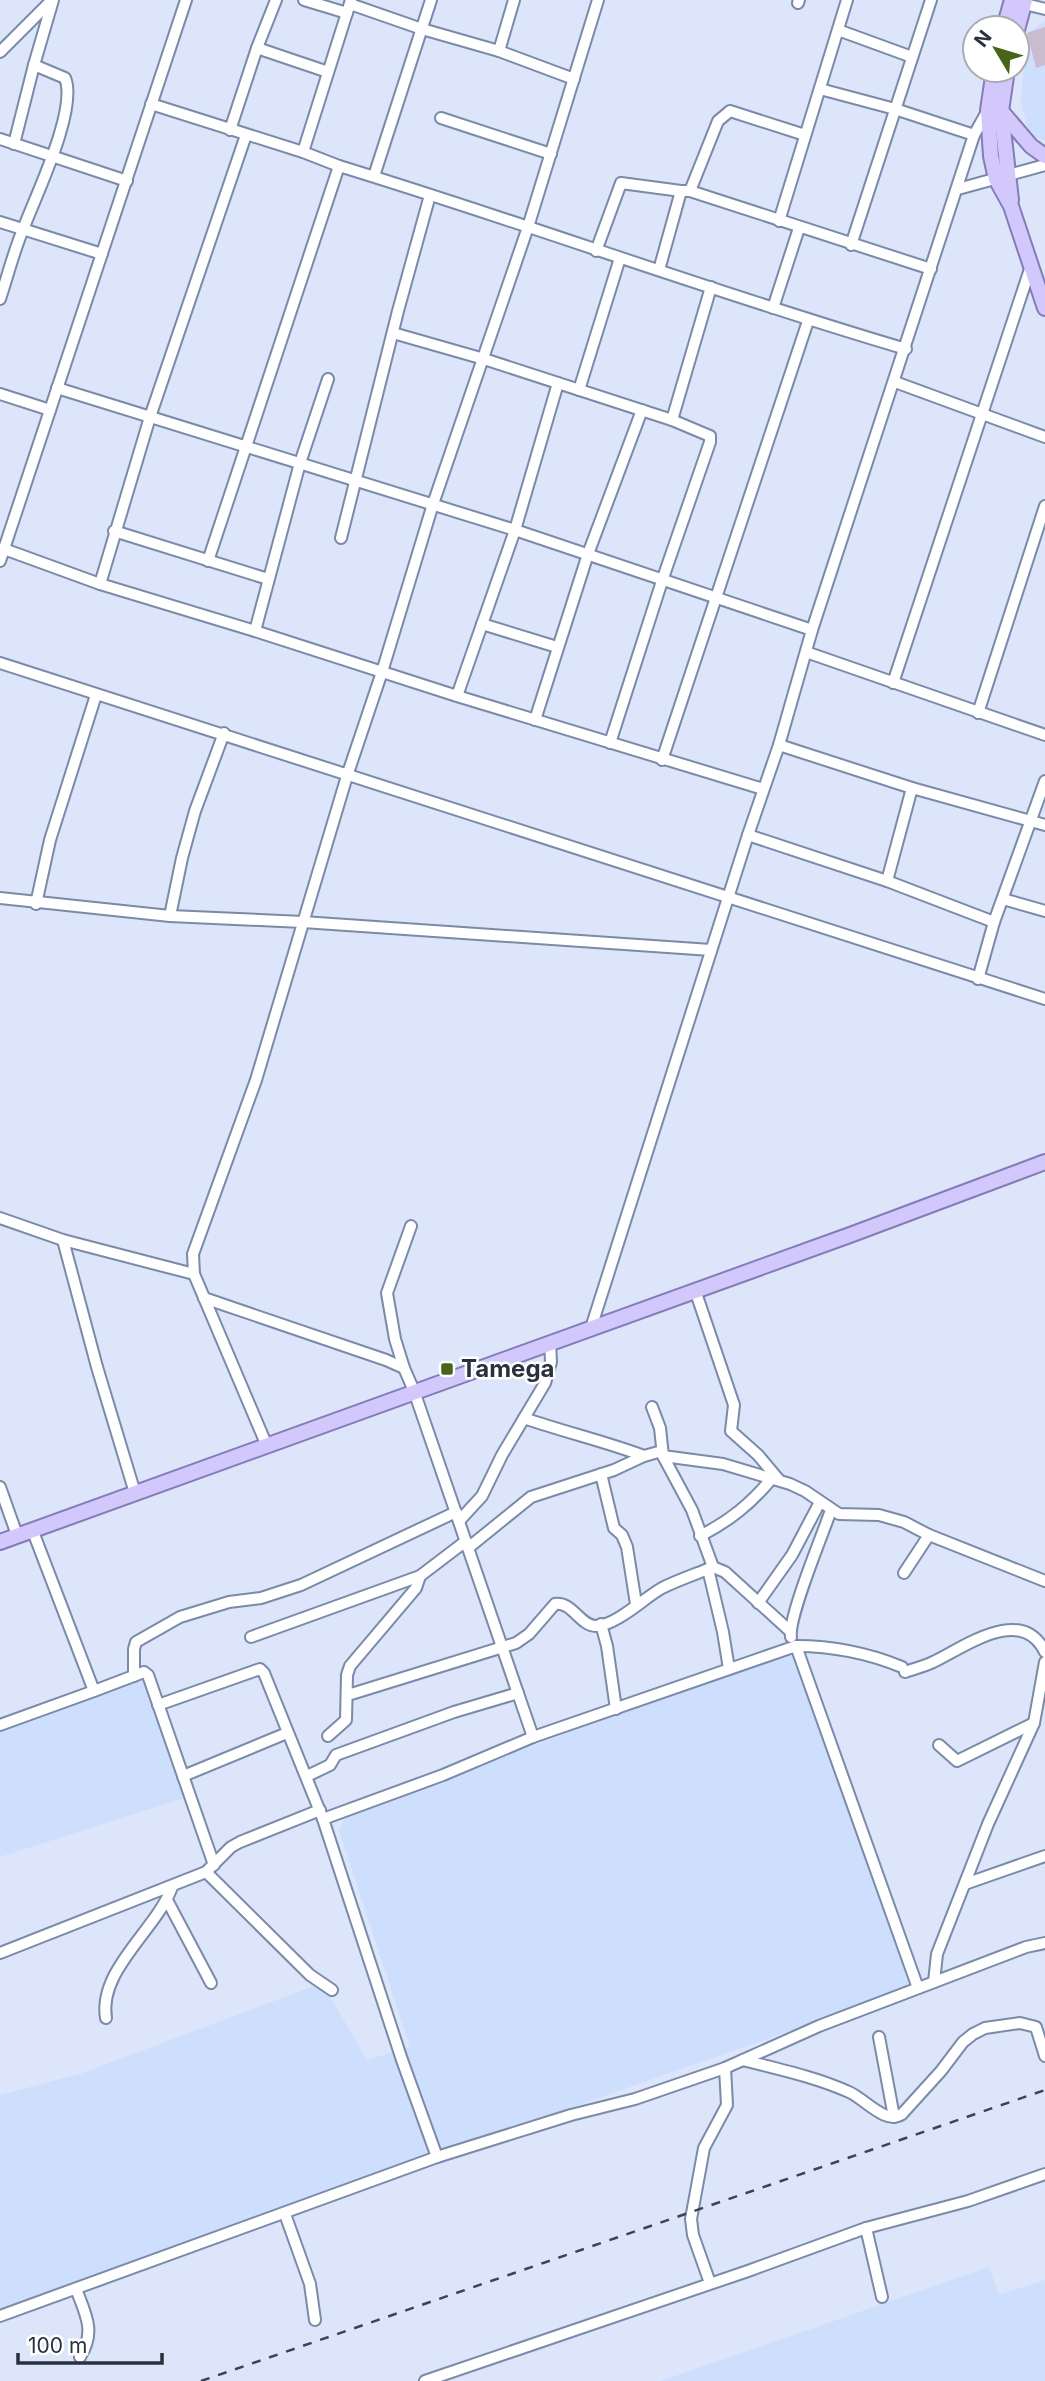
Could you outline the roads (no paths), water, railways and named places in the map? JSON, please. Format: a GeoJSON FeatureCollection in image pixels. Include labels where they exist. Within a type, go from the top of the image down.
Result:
{"type":"FeatureCollection","features":[{"type":"Feature","properties":{"kind":"main road"},"geometry":{"type":"LineString","coordinates":[[994,84],[994,110],[1002,135],[1002,178],[1045,308]]}},
{"type":"Feature","properties":{"kind":"main road"},"geometry":{"type":"LineString","coordinates":[[994,110],[1002,84]]}},
{"type":"Feature","properties":{"kind":"main road"},"geometry":{"type":"LineString","coordinates":[[994,110],[1045,156]]}},
{"type":"Feature","properties":{"kind":"main road"},"geometry":{"type":"LineString","coordinates":[[0,1542],[1045,1162]]}},
{"type":"Feature","properties":{"kind":"street"},"geometry":{"type":"LineString","coordinates":[[0,52],[52,0]]}},
{"type":"Feature","properties":{"kind":"street"},"geometry":{"type":"LineString","coordinates":[[14,144],[52,0]]}},
{"type":"Feature","properties":{"kind":"street"},"geometry":{"type":"LineString","coordinates":[[0,561],[186,0]]}},
{"type":"Feature","properties":{"kind":"street"},"geometry":{"type":"LineString","coordinates":[[230,130],[276,0]]}},
{"type":"Feature","properties":{"kind":"street"},"geometry":{"type":"LineString","coordinates":[[304,0],[349,6],[499,51],[574,79]]}},
{"type":"Feature","properties":{"kind":"street"},"geometry":{"type":"LineString","coordinates":[[374,176],[431,0]]}},
{"type":"Feature","properties":{"kind":"street"},"geometry":{"type":"LineString","coordinates":[[499,51],[514,0]]}},
{"type":"Feature","properties":{"kind":"street"},"geometry":{"type":"LineString","coordinates":[[267,1446],[194,1274],[193,1254],[256,1080],[347,776],[433,504],[528,227],[598,0]]}},
{"type":"Feature","properties":{"kind":"street"},"geometry":{"type":"LineString","coordinates":[[779,221],[847,0]]}},
{"type":"Feature","properties":{"kind":"street"},"geometry":{"type":"LineString","coordinates":[[851,245],[931,0]]}},
{"type":"Feature","properties":{"kind":"street"},"geometry":{"type":"LineString","coordinates":[[1018,1],[1045,9]]}},
{"type":"Feature","properties":{"kind":"street"},"geometry":{"type":"LineString","coordinates":[[303,152],[349,6]]}},
{"type":"Feature","properties":{"kind":"street"},"geometry":{"type":"LineString","coordinates":[[838,30],[912,57]]}},
{"type":"Feature","properties":{"kind":"street"},"geometry":{"type":"LineString","coordinates":[[0,39],[17,33]]}},
{"type":"Feature","properties":{"kind":"street"},"geometry":{"type":"LineString","coordinates":[[257,48],[328,72]]}},
{"type":"Feature","properties":{"kind":"street"},"geometry":{"type":"LineString","coordinates":[[0,299],[23,229],[54,156],[69,93],[65,78],[33,65]]}},
{"type":"Feature","properties":{"kind":"street"},"geometry":{"type":"LineString","coordinates":[[820,89],[895,109],[975,135]]}},
{"type":"Feature","properties":{"kind":"street"},"geometry":{"type":"LineString","coordinates":[[151,104],[808,321],[906,349]]}},
{"type":"Feature","properties":{"kind":"street"},"geometry":{"type":"LineString","coordinates":[[591,1328],[728,896],[779,745],[812,630],[975,135],[994,110]]}},
{"type":"Feature","properties":{"kind":"street"},"geometry":{"type":"LineString","coordinates":[[659,270],[686,191],[718,121],[730,111],[805,135]]}},
{"type":"Feature","properties":{"kind":"street"},"geometry":{"type":"LineString","coordinates":[[441,118],[551,154]]}},
{"type":"Feature","properties":{"kind":"street"},"geometry":{"type":"LineString","coordinates":[[100,584],[150,417],[246,135]]}},
{"type":"Feature","properties":{"kind":"street"},"geometry":{"type":"LineString","coordinates":[[0,139],[127,181]]}},
{"type":"Feature","properties":{"kind":"street"},"geometry":{"type":"LineString","coordinates":[[958,189],[1045,165]]}},
{"type":"Feature","properties":{"kind":"street"},"geometry":{"type":"LineString","coordinates":[[208,561],[339,166]]}},
{"type":"Feature","properties":{"kind":"street"},"geometry":{"type":"LineString","coordinates":[[596,251],[621,183],[686,191],[931,269]]}},
{"type":"Feature","properties":{"kind":"street"},"geometry":{"type":"LineString","coordinates":[[341,538],[430,195]]}},
{"type":"Feature","properties":{"kind":"street"},"geometry":{"type":"LineString","coordinates":[[0,222],[102,254]]}},
{"type":"Feature","properties":{"kind":"street"},"geometry":{"type":"LineString","coordinates":[[773,308],[799,228]]}},
{"type":"Feature","properties":{"kind":"street"},"geometry":{"type":"LineString","coordinates":[[579,390],[620,258]]}},
{"type":"Feature","properties":{"kind":"street"},"geometry":{"type":"LineString","coordinates":[[893,683],[1031,266]]}},
{"type":"Feature","properties":{"kind":"street"},"geometry":{"type":"LineString","coordinates":[[672,420],[711,287]]}},
{"type":"Feature","properties":{"kind":"street"},"geometry":{"type":"LineString","coordinates":[[662,760],[808,321]]}},
{"type":"Feature","properties":{"kind":"street"},"geometry":{"type":"LineString","coordinates":[[393,333],[484,359],[672,420],[710,436],[610,743]]}},
{"type":"Feature","properties":{"kind":"street"},"geometry":{"type":"LineString","coordinates":[[255,631],[300,463],[328,379]]}},
{"type":"Feature","properties":{"kind":"street"},"geometry":{"type":"LineString","coordinates":[[895,382],[1045,437]]}},
{"type":"Feature","properties":{"kind":"street"},"geometry":{"type":"LineString","coordinates":[[457,696],[515,530],[558,383]]}},
{"type":"Feature","properties":{"kind":"street"},"geometry":{"type":"LineString","coordinates":[[57,388],[515,530],[812,630]]}},
{"type":"Feature","properties":{"kind":"street"},"geometry":{"type":"LineString","coordinates":[[0,394],[50,410]]}},
{"type":"Feature","properties":{"kind":"street"},"geometry":{"type":"LineString","coordinates":[[535,720],[588,554],[642,411]]}},
{"type":"Feature","properties":{"kind":"street"},"geometry":{"type":"LineString","coordinates":[[978,713],[1045,506]]}},
{"type":"Feature","properties":{"kind":"street"},"geometry":{"type":"LineString","coordinates":[[114,531],[268,579]]}},
{"type":"Feature","properties":{"kind":"street"},"geometry":{"type":"LineString","coordinates":[[4,549],[100,584],[662,760],[763,789]]}},
{"type":"Feature","properties":{"kind":"street"},"geometry":{"type":"LineString","coordinates":[[482,624],[557,647]]}},
{"type":"Feature","properties":{"kind":"street"},"geometry":{"type":"LineString","coordinates":[[806,652],[1045,735]]}},
{"type":"Feature","properties":{"kind":"street"},"geometry":{"type":"LineString","coordinates":[[0,663],[1045,999]]}},
{"type":"Feature","properties":{"kind":"street"},"geometry":{"type":"LineString","coordinates":[[36,904],[50,840],[96,695]]}},
{"type":"Feature","properties":{"kind":"street"},"geometry":{"type":"LineString","coordinates":[[170,916],[195,811],[224,733]]}},
{"type":"Feature","properties":{"kind":"street"},"geometry":{"type":"LineString","coordinates":[[779,745],[912,788],[1045,825]]}},
{"type":"Feature","properties":{"kind":"street"},"geometry":{"type":"LineString","coordinates":[[978,979],[994,922],[1045,781]]}},
{"type":"Feature","properties":{"kind":"street"},"geometry":{"type":"LineString","coordinates":[[887,881],[912,788]]}},
{"type":"Feature","properties":{"kind":"street"},"geometry":{"type":"LineString","coordinates":[[748,835],[887,881],[994,922]]}},
{"type":"Feature","properties":{"kind":"street"},"geometry":{"type":"LineString","coordinates":[[0,898],[36,904],[170,916],[303,922],[711,950]]}},
{"type":"Feature","properties":{"kind":"street"},"geometry":{"type":"LineString","coordinates":[[1003,899],[1045,911]]}},
{"type":"Feature","properties":{"kind":"street"},"geometry":{"type":"LineString","coordinates":[[0,1218],[63,1240],[194,1274]]}},
{"type":"Feature","properties":{"kind":"street"},"geometry":{"type":"LineString","coordinates":[[411,1226],[387,1293],[395,1339],[533,1737]]}},
{"type":"Feature","properties":{"kind":"street"},"geometry":{"type":"LineString","coordinates":[[63,1240],[135,1493]]}},
{"type":"Feature","properties":{"kind":"street"},"geometry":{"type":"LineString","coordinates":[[695,1290],[734,1405],[731,1432],[758,1455],[775,1479]]}},
{"type":"Feature","properties":{"kind":"street"},"geometry":{"type":"LineString","coordinates":[[204,1298],[404,1368]]}},
{"type":"Feature","properties":{"kind":"street"},"geometry":{"type":"LineString","coordinates":[[134,1676],[136,1642],[180,1617],[229,1602],[261,1598],[301,1585],[458,1516],[482,1496],[549,1372],[550,1342]]}},
{"type":"Feature","properties":{"kind":"street"},"geometry":{"type":"LineString","coordinates":[[652,1407],[660,1428],[663,1454],[688,1502],[710,1568],[729,1668]]}},
{"type":"Feature","properties":{"kind":"street"},"geometry":{"type":"LineString","coordinates":[[524,1418],[643,1456]]}},
{"type":"Feature","properties":{"kind":"street"},"geometry":{"type":"LineString","coordinates":[[251,1637],[420,1576],[531,1497],[601,1474],[643,1456],[663,1454],[723,1464],[775,1479],[805,1491],[839,1514],[891,1518],[1045,1581]]}},
{"type":"Feature","properties":{"kind":"street"},"geometry":{"type":"LineString","coordinates":[[601,1474],[614,1528],[622,1535],[627,1547],[636,1604]]}},
{"type":"Feature","properties":{"kind":"street"},"geometry":{"type":"LineString","coordinates":[[700,1536],[725,1523],[775,1479]]}},
{"type":"Feature","properties":{"kind":"street"},"geometry":{"type":"LineString","coordinates":[[0,1487],[17,1535]]}},
{"type":"Feature","properties":{"kind":"street"},"geometry":{"type":"LineString","coordinates":[[758,1603],[792,1555],[820,1502]]}},
{"type":"Feature","properties":{"kind":"street"},"geometry":{"type":"LineString","coordinates":[[831,1510],[790,1631],[918,1988]]}},
{"type":"Feature","properties":{"kind":"street"},"geometry":{"type":"LineString","coordinates":[[32,1529],[94,1691]]}},
{"type":"Feature","properties":{"kind":"street"},"geometry":{"type":"LineString","coordinates":[[904,1573],[929,1535]]}},
{"type":"Feature","properties":{"kind":"street"},"geometry":{"type":"LineString","coordinates":[[348,1695],[503,1648],[529,1634],[548,1609],[559,1602],[591,1625],[601,1624],[621,1617],[662,1588],[710,1568],[725,1572],[790,1631]]}},
{"type":"Feature","properties":{"kind":"street"},"geometry":{"type":"LineString","coordinates":[[328,1735],[346,1720],[347,1675],[350,1666],[416,1588],[420,1576]]}},
{"type":"Feature","properties":{"kind":"street"},"geometry":{"type":"LineString","coordinates":[[601,1624],[616,1709]]}},
{"type":"Feature","properties":{"kind":"street"},"geometry":{"type":"LineString","coordinates":[[0,1953],[172,1887],[210,1869],[231,1847],[240,1842],[443,1775],[533,1737],[794,1647],[821,1646],[881,1658],[904,1670],[931,1663],[974,1641],[1006,1629],[1020,1630],[1044,1646]]}},
{"type":"Feature","properties":{"kind":"street"},"geometry":{"type":"LineString","coordinates":[[934,1982],[937,1954],[988,1824],[1034,1723],[1045,1662]]}},
{"type":"Feature","properties":{"kind":"street"},"geometry":{"type":"LineString","coordinates":[[158,1705],[260,1669],[264,1673],[322,1814],[397,2047],[437,2157]]}},
{"type":"Feature","properties":{"kind":"street"},"geometry":{"type":"LineString","coordinates":[[0,1725],[144,1672],[148,1675],[183,1776],[210,1869],[310,1975],[332,1990]]}},
{"type":"Feature","properties":{"kind":"street"},"geometry":{"type":"LineString","coordinates":[[307,1776],[330,1765],[336,1755],[454,1712],[518,1693]]}},
{"type":"Feature","properties":{"kind":"street"},"geometry":{"type":"LineString","coordinates":[[939,1745],[957,1761],[1034,1723]]}},
{"type":"Feature","properties":{"kind":"street"},"geometry":{"type":"LineString","coordinates":[[183,1776],[287,1733]]}},
{"type":"Feature","properties":{"kind":"street"},"geometry":{"type":"LineString","coordinates":[[965,1884],[1045,1856]]}},
{"type":"Feature","properties":{"kind":"street"},"geometry":{"type":"LineString","coordinates":[[106,2018],[103,2004],[114,1978],[131,1949],[167,1900],[172,1887]]}},
{"type":"Feature","properties":{"kind":"street"},"geometry":{"type":"LineString","coordinates":[[167,1900],[211,1983]]}},
{"type":"Feature","properties":{"kind":"street"},"geometry":{"type":"LineString","coordinates":[[0,2316],[437,2157],[570,2115],[635,2099],[725,2068],[819,2026],[1045,1942]]}},
{"type":"Feature","properties":{"kind":"street"},"geometry":{"type":"LineString","coordinates":[[743,2060],[795,2073],[849,2092],[885,2115],[894,2117],[902,2114],[963,2042],[985,2028],[1020,2023],[1036,2027],[1045,2056]]}},
{"type":"Feature","properties":{"kind":"street"},"geometry":{"type":"LineString","coordinates":[[879,2037],[894,2117]]}},
{"type":"Feature","properties":{"kind":"street"},"geometry":{"type":"LineString","coordinates":[[710,2283],[693,2235],[691,2219],[704,2148],[727,2105],[725,2068]]}},
{"type":"Feature","properties":{"kind":"street"},"geometry":{"type":"LineString","coordinates":[[425,2381],[866,2228],[968,2201],[1045,2174]]}},
{"type":"Feature","properties":{"kind":"street"},"geometry":{"type":"LineString","coordinates":[[285,2214],[310,2284],[315,2320]]}},
{"type":"Feature","properties":{"kind":"street"},"geometry":{"type":"LineString","coordinates":[[866,2228],[882,2297]]}},
{"type":"Feature","properties":{"kind":"street"},"geometry":{"type":"LineString","coordinates":[[76,2289],[86,2315],[90,2336],[80,2357]]}},
{"type":"Feature","properties":{"kind":"railway"},"geometry":{"type":"LineString","coordinates":[[201,2381],[1045,2090]]}},
{"type":"Feature","properties":{"kind":"place","name":"Tamega"},"geometry":{"type":"Point","coordinates":[447,1369]}}]}
